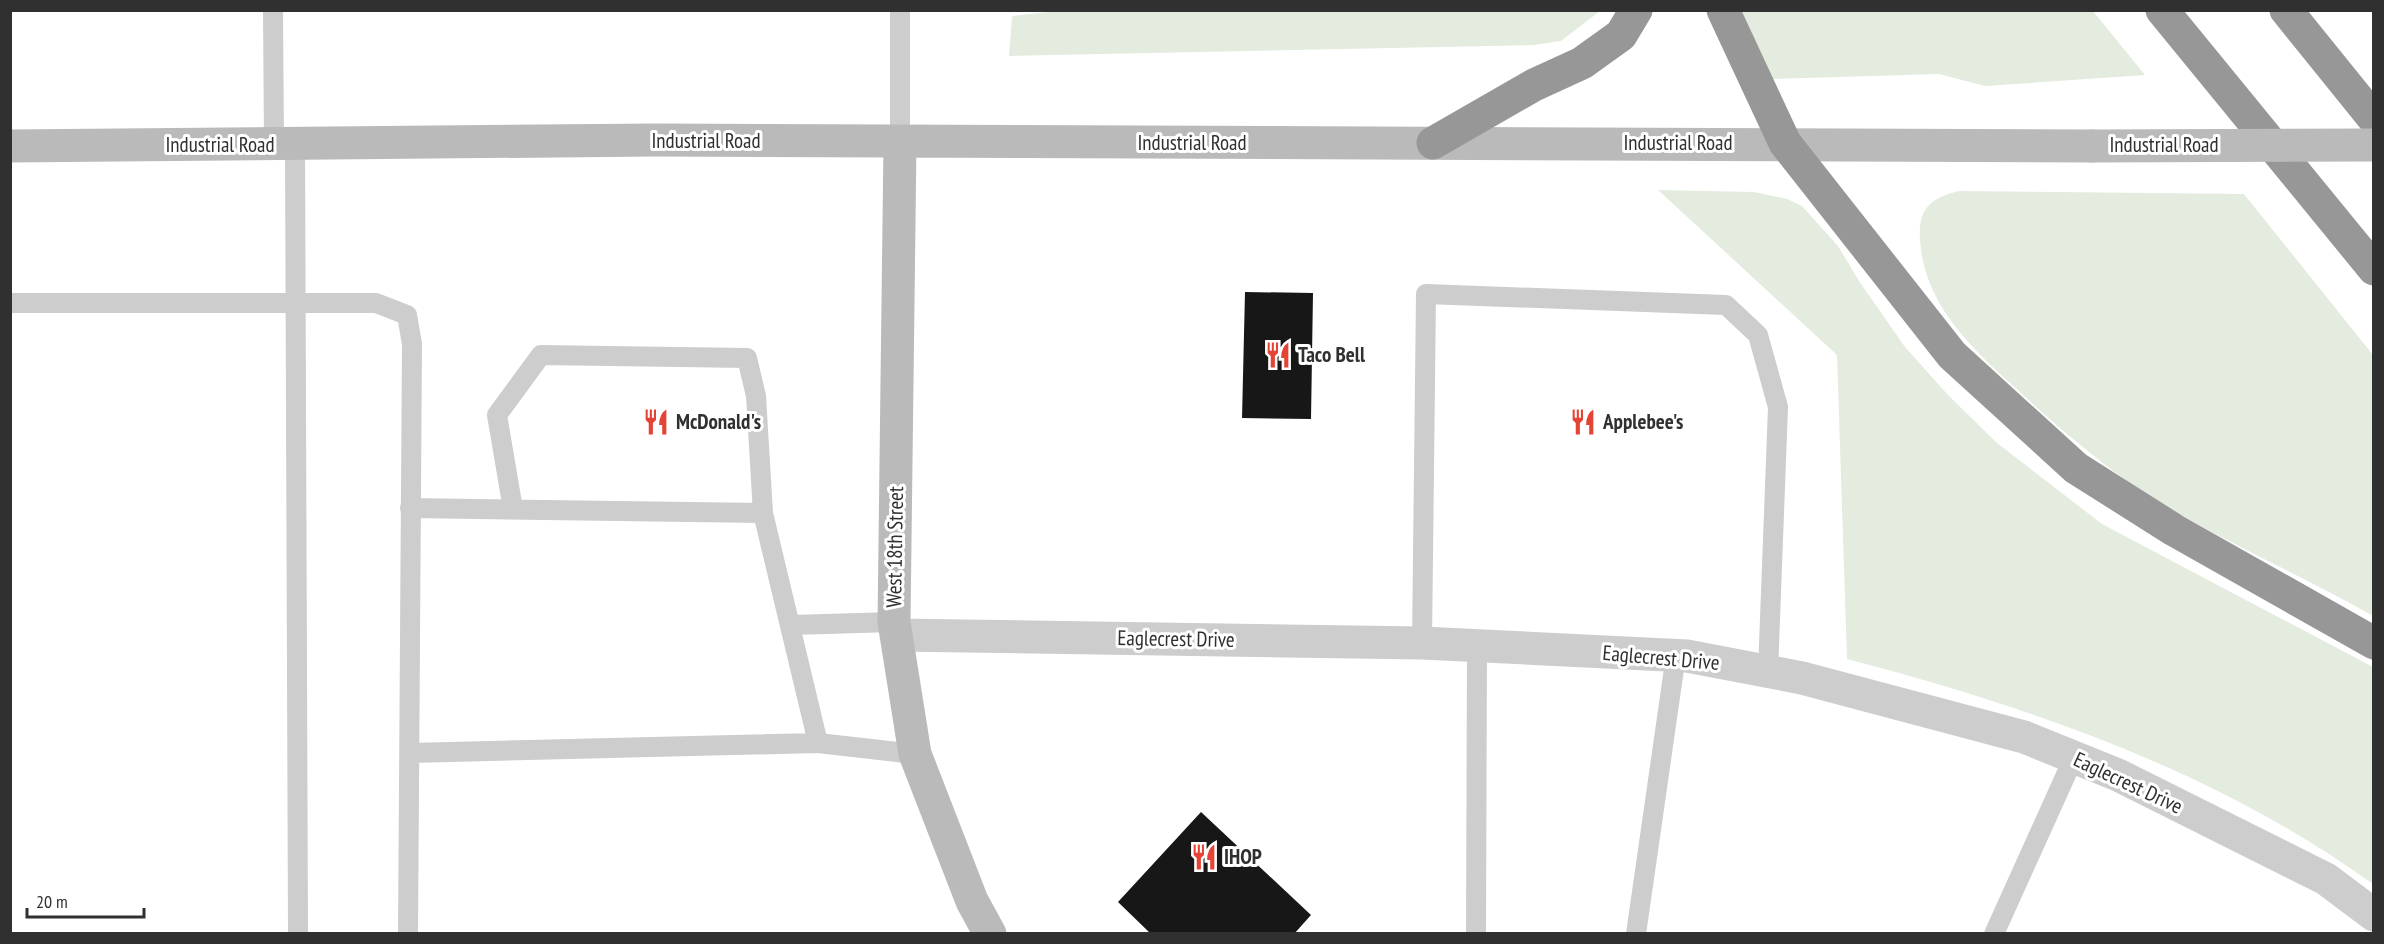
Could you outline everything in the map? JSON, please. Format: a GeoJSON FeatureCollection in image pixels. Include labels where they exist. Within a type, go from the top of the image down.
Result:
{"type":"FeatureCollection","features":[{"type":"Feature","properties":{"kind":"highway"},"geometry":{"type":"LineString","coordinates":[[1433,143],[1534,85],[1582,63],[1621,35],[1636,10]]}},
{"type":"Feature","properties":{"kind":"highway"},"geometry":{"type":"LineString","coordinates":[[1723,10],[1785,143],[1952,356],[2076,468],[2174,530],[2373,642]]}},
{"type":"Feature","properties":{"kind":"highway"},"geometry":{"type":"LineString","coordinates":[[2162,10],[2373,268]]}},
{"type":"Feature","properties":{"kind":"highway"},"geometry":{"type":"LineString","coordinates":[[2286,10],[2373,119]]}},
{"type":"Feature","properties":{"kind":"street","name":"Industrial Road"},"geometry":{"type":"LineString","coordinates":[[10,146],[656,140],[2092,146],[2373,145]]}},
{"type":"Feature","properties":{"kind":"street","name":"West 18th Street"},"geometry":{"type":"LineString","coordinates":[[900,142],[895,629],[915,754],[972,901],[990,933]]}},
{"type":"Feature","properties":{"kind":"street","name":"Eaglecrest Drive"},"geometry":{"type":"LineString","coordinates":[[895,629],[1422,643],[1676,655],[1768,672],[2024,737],[2074,757],[2118,775],[2326,879],[2373,915]]}},
{"type":"Feature","properties":{"kind":"lane"},"geometry":{"type":"LineString","coordinates":[[273,10],[294,302],[298,933]]}},
{"type":"Feature","properties":{"kind":"lane"},"geometry":{"type":"LineString","coordinates":[[900,10],[900,142]]}},
{"type":"Feature","properties":{"kind":"lane"},"geometry":{"type":"LineString","coordinates":[[1422,643],[1426,294],[1726,305],[1758,335],[1778,407],[1768,672]]}},
{"type":"Feature","properties":{"kind":"lane"},"geometry":{"type":"LineString","coordinates":[[10,303],[376,303],[407,315],[412,344],[408,933]]}},
{"type":"Feature","properties":{"kind":"lane"},"geometry":{"type":"LineString","coordinates":[[513,509],[497,415],[541,356],[747,358],[756,396],[764,513],[818,743]]}},
{"type":"Feature","properties":{"kind":"lane"},"geometry":{"type":"LineString","coordinates":[[410,508],[764,513]]}},
{"type":"Feature","properties":{"kind":"lane"},"geometry":{"type":"LineString","coordinates":[[790,625],[895,629]]}},
{"type":"Feature","properties":{"kind":"lane"},"geometry":{"type":"LineString","coordinates":[[1476,933],[1477,646]]}},
{"type":"Feature","properties":{"kind":"lane"},"geometry":{"type":"LineString","coordinates":[[1636,933],[1676,655]]}},
{"type":"Feature","properties":{"kind":"lane"},"geometry":{"type":"LineString","coordinates":[[410,753],[818,743],[915,754]]}},
{"type":"Feature","properties":{"kind":"lane"},"geometry":{"type":"LineString","coordinates":[[1994,933],[2074,757]]}},
{"type":"Feature","properties":{"kind":"shaded area"},"geometry":{"type":"Polygon","coordinates":[[[1066,10],[1600,11],[1561,41],[1534,45],[1009,56],[1012,16],[1066,10]]]}},
{"type":"Feature","properties":{"kind":"shaded area"},"geometry":{"type":"Polygon","coordinates":[[[1739,11],[2093,11],[2145,75],[1985,86],[1939,74],[1772,79],[1739,11]]]}},
{"type":"Feature","properties":{"kind":"shaded area"},"geometry":{"type":"Polygon","coordinates":[[[1658,190],[1754,192],[1787,199],[1802,206],[1838,246],[1859,281],[1905,347],[1948,395],[1997,443],[2102,524],[2373,667],[2373,884],[2313,844],[2251,808],[2187,776],[2053,722],[1985,699],[1847,659],[1837,355],[1658,190]]]}},
{"type":"Feature","properties":{"kind":"shaded area"},"geometry":{"type":"Polygon","coordinates":[[[1959,191],[2244,194],[2373,355],[2373,616],[2207,529],[2143,491],[2072,438],[1978,352],[1950,319],[1939,301],[1923,262],[1920,240],[1921,220],[1928,206],[1940,197],[1959,191]]]}},
{"type":"Feature","properties":{"kind":"building","name":"Taco Bell"},"geometry":{"type":"Polygon","coordinates":[[[1245,292],[1313,293],[1311,419],[1242,418],[1245,292]]]}},
{"type":"Feature","properties":{"kind":"building","name":"IHOP"},"geometry":{"type":"Polygon","coordinates":[[[1201,812],[1311,915],[1294,934],[1151,934],[1118,902],[1201,812]]]}},
{"type":"Feature","properties":{"kind":"place","name":"Taco Bell"},"geometry":{"type":"Point","coordinates":[1278,355]}},
{"type":"Feature","properties":{"kind":"place","name":"McDonald's"},"geometry":{"type":"Point","coordinates":[656,422]}},
{"type":"Feature","properties":{"kind":"place","name":"Applebee's"},"geometry":{"type":"Point","coordinates":[1583,422]}},
{"type":"Feature","properties":{"kind":"place","name":"IHOP"},"geometry":{"type":"Point","coordinates":[1204,857]}}]}
